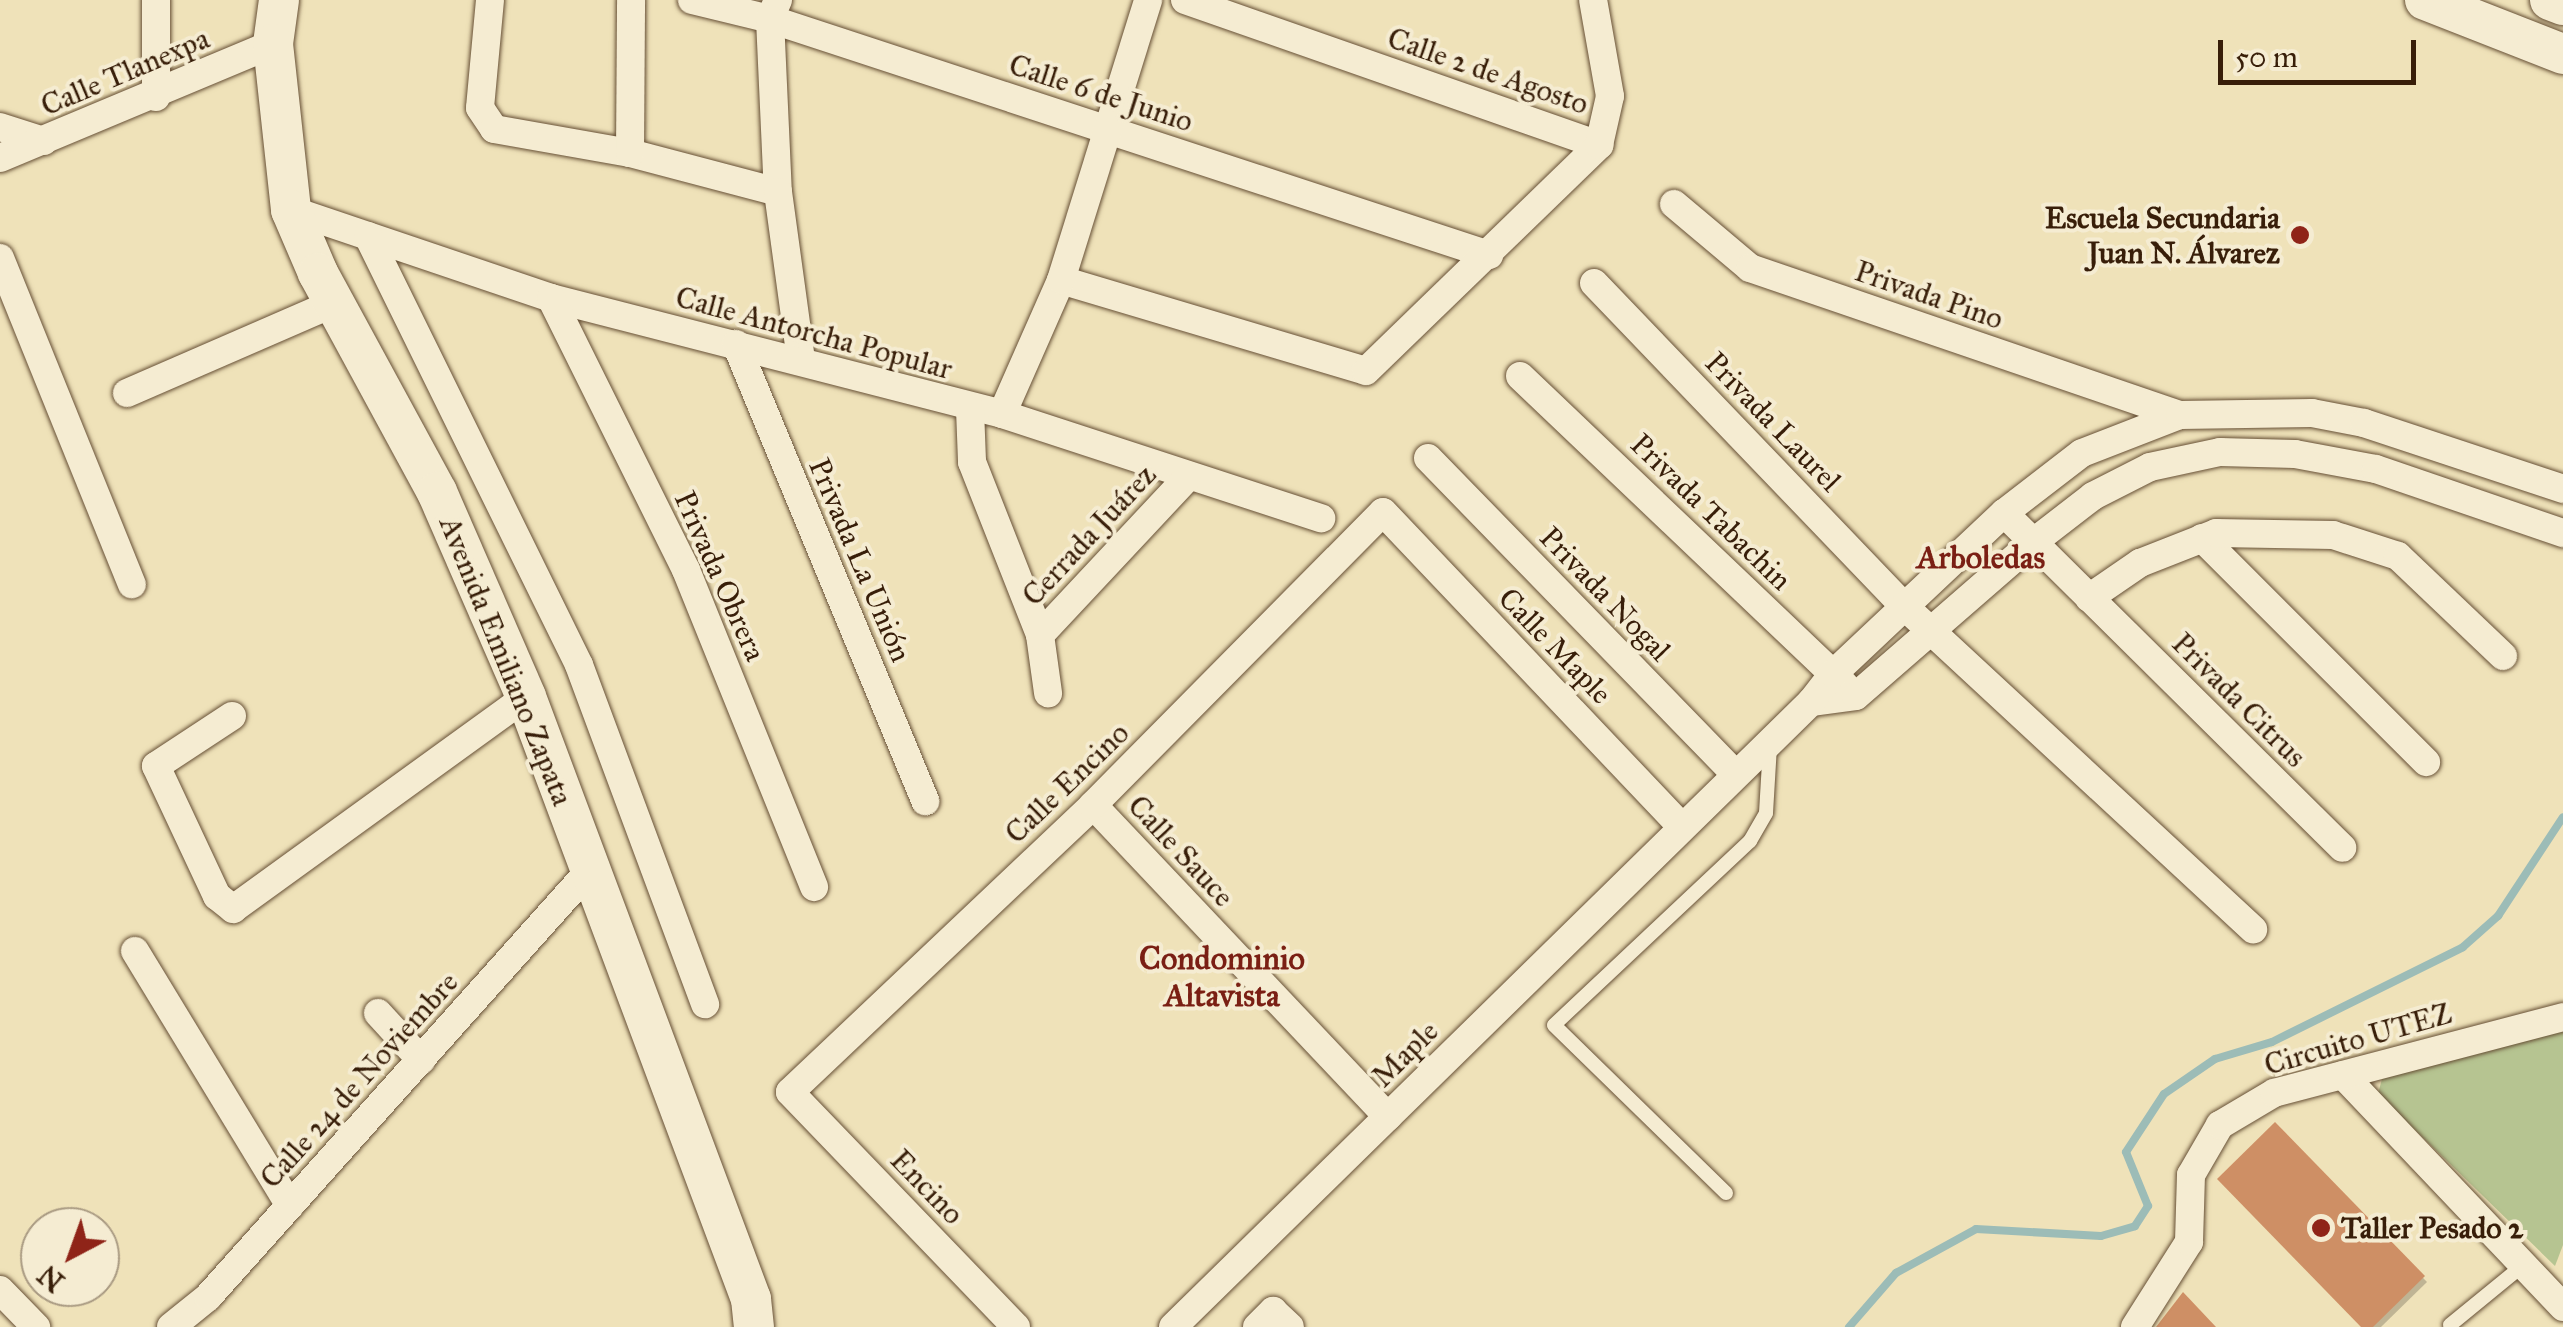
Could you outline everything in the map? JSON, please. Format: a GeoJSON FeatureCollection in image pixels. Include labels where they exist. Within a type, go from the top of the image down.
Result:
{"type":"FeatureCollection","features":[{"type":"Feature","properties":{"kind":"main road","name":"Avenida Emiliano Zapata"},"geometry":{"type":"LineString","coordinates":[[279,0],[274,44],[290,210],[334,304],[437,492],[526,698],[751,1298],[754,1327]]}},
{"type":"Feature","properties":{"kind":"main road"},"geometry":{"type":"LineString","coordinates":[[2424,0],[2563,54]]}},
{"type":"Feature","properties":{"kind":"main road"},"geometry":{"type":"LineString","coordinates":[[2550,0],[2563,5]]}},
{"type":"Feature","properties":{"kind":"street"},"geometry":{"type":"LineString","coordinates":[[156,0],[156,96]]}},
{"type":"Feature","properties":{"kind":"street"},"geometry":{"type":"LineString","coordinates":[[490,0],[480,108],[494,129],[630,153],[778,192]]}},
{"type":"Feature","properties":{"kind":"street"},"geometry":{"type":"LineString","coordinates":[[630,153],[631,0]]}},
{"type":"Feature","properties":{"kind":"street","name":"Calle 6 de Junio"},"geometry":{"type":"LineString","coordinates":[[692,0],[774,9],[1108,130],[1489,255]]}},
{"type":"Feature","properties":{"kind":"street"},"geometry":{"type":"LineString","coordinates":[[1002,414],[1062,280],[1148,0]]}},
{"type":"Feature","properties":{"kind":"street","name":"Calle 2 de Agosto"},"geometry":{"type":"LineString","coordinates":[[1185,0],[1599,144]]}},
{"type":"Feature","properties":{"kind":"street"},"geometry":{"type":"LineString","coordinates":[[1062,280],[1366,371],[1599,144],[1610,96],[1594,0]]}},
{"type":"Feature","properties":{"kind":"street"},"geometry":{"type":"LineString","coordinates":[[774,9],[778,192],[801,359]]}},
{"type":"Feature","properties":{"kind":"street","name":"Calle Tlanexpa"},"geometry":{"type":"LineString","coordinates":[[0,158],[274,44]]}},
{"type":"Feature","properties":{"kind":"street"},"geometry":{"type":"LineString","coordinates":[[0,127],[44,141]]}},
{"type":"Feature","properties":{"kind":"street","name":"Privada Pino"},"geometry":{"type":"LineString","coordinates":[[1674,204],[1750,268],[2180,415]]}},
{"type":"Feature","properties":{"kind":"street","name":"Calle Antorcha Popular"},"geometry":{"type":"LineString","coordinates":[[290,210],[551,298],[801,359],[970,409],[1002,414],[1186,479],[1321,518]]}},
{"type":"Feature","properties":{"kind":"street"},"geometry":{"type":"LineString","coordinates":[[368,236],[579,666],[705,1004]]}},
{"type":"Feature","properties":{"kind":"street"},"geometry":{"type":"LineString","coordinates":[[0,258],[132,584]]}},
{"type":"Feature","properties":{"kind":"street","name":"Privada Laurel"},"geometry":{"type":"LineString","coordinates":[[1594,283],[1932,632]]}},
{"type":"Feature","properties":{"kind":"street","name":"Privada Obrera"},"geometry":{"type":"LineString","coordinates":[[551,298],[686,570],[814,887]]}},
{"type":"Feature","properties":{"kind":"street"},"geometry":{"type":"LineString","coordinates":[[127,393],[334,304]]}},
{"type":"Feature","properties":{"kind":"street","name":"Privada La Unión"},"geometry":{"type":"LineString","coordinates":[[736,344],[925,801]]}},
{"type":"Feature","properties":{"kind":"street","name":"Privada Tabachin"},"geometry":{"type":"LineString","coordinates":[[1520,376],[1856,696]]}},
{"type":"Feature","properties":{"kind":"street","name":"Cerrada Juárez"},"geometry":{"type":"LineString","coordinates":[[970,409],[972,462],[1040,636],[1048,693]]}},
{"type":"Feature","properties":{"kind":"street"},"geometry":{"type":"LineString","coordinates":[[2180,415],[2312,413],[2364,423],[2563,489]]}},
{"type":"Feature","properties":{"kind":"street","name":"Maple"},"geometry":{"type":"LineString","coordinates":[[1173,1327],[1680,825],[1812,702],[1833,674],[2004,513],[2082,452],[2180,415]]}},
{"type":"Feature","properties":{"kind":"street"},"geometry":{"type":"LineString","coordinates":[[1812,702],[1856,696],[2092,496],[2150,467],[2220,452],[2296,454],[2376,469],[2563,533]]}},
{"type":"Feature","properties":{"kind":"street","name":"Privada Nogal"},"geometry":{"type":"LineString","coordinates":[[1428,458],[1735,774]]}},
{"type":"Feature","properties":{"kind":"street","name":"Cerrada Juárez"},"geometry":{"type":"LineString","coordinates":[[1040,636],[1186,479]]}},
{"type":"Feature","properties":{"kind":"street","name":"Calle Encino"},"geometry":{"type":"LineString","coordinates":[[790,1092],[1093,805],[1383,512]]}},
{"type":"Feature","properties":{"kind":"street","name":"Calle Maple"},"geometry":{"type":"LineString","coordinates":[[1383,512],[1680,825]]}},
{"type":"Feature","properties":{"kind":"street","name":"Privada Citrus"},"geometry":{"type":"LineString","coordinates":[[2004,513],[2031,544],[2342,848]]}},
{"type":"Feature","properties":{"kind":"street"},"geometry":{"type":"LineString","coordinates":[[2089,598],[2140,563],[2202,538],[2318,534],[2398,556],[2503,656]]}},
{"type":"Feature","properties":{"kind":"street"},"geometry":{"type":"LineString","coordinates":[[2202,538],[2426,762]]}},
{"type":"Feature","properties":{"kind":"street"},"geometry":{"type":"LineString","coordinates":[[1932,632],[2254,929]]}},
{"type":"Feature","properties":{"kind":"street"},"geometry":{"type":"LineString","coordinates":[[232,716],[156,766],[216,896],[233,909],[526,698]]}},
{"type":"Feature","properties":{"kind":"street","name":"Calle Sauce"},"geometry":{"type":"LineString","coordinates":[[1093,805],[1388,1117]]}},
{"type":"Feature","properties":{"kind":"street","name":"Calle 24 de Noviembre"},"geometry":{"type":"LineString","coordinates":[[171,1327],[208,1298],[589,870]]}},
{"type":"Feature","properties":{"kind":"street"},"geometry":{"type":"LineString","coordinates":[[135,951],[290,1206]]}},
{"type":"Feature","properties":{"kind":"street"},"geometry":{"type":"LineString","coordinates":[[378,1014],[421,1060]]}},
{"type":"Feature","properties":{"kind":"street","name":"Circuito UTEZ"},"geometry":{"type":"LineString","coordinates":[[2136,1327],[2189,1242],[2191,1175],[2220,1124],[2274,1092],[2563,1017]]}},
{"type":"Feature","properties":{"kind":"street"},"geometry":{"type":"LineString","coordinates":[[2343,1075],[2563,1307]]}},
{"type":"Feature","properties":{"kind":"street","name":"Encino"},"geometry":{"type":"LineString","coordinates":[[790,1092],[1016,1327]]}},
{"type":"Feature","properties":{"kind":"street"},"geometry":{"type":"LineString","coordinates":[[0,1290],[36,1327]]}},
{"type":"Feature","properties":{"kind":"street"},"geometry":{"type":"LineString","coordinates":[[1257,1327],[1273,1311],[1290,1327]]}},
{"type":"Feature","properties":{"kind":"lane"},"geometry":{"type":"LineString","coordinates":[[1726,1193],[1554,1025],[1750,841],[1766,812],[1770,741]]}},
{"type":"Feature","properties":{"kind":"lane"},"geometry":{"type":"LineString","coordinates":[[2450,1325],[2522,1266]]}},
{"type":"Feature","properties":{"kind":"green space"},"geometry":{"type":"Polygon","coordinates":[[[2563,1030],[2563,1245],[2555,1266],[2378,1094],[2383,1075],[2563,1030]]]}},
{"type":"Feature","properties":{"kind":"building","name":"Taller Pesado 2"},"geometry":{"type":"Polygon","coordinates":[[[2275,1122],[2425,1276],[2373,1327],[2361,1327],[2217,1179],[2275,1122]]]}},
{"type":"Feature","properties":{"kind":"building"},"geometry":{"type":"Polygon","coordinates":[[[2183,1292],[2216,1327],[2156,1327],[2183,1292]]]}},
{"type":"Feature","properties":{"kind":"waterway"},"geometry":{"type":"LineString","coordinates":[[1849,1327],[1896,1273],[1976,1229],[2101,1236],[2135,1226],[2148,1206],[2126,1152],[2164,1094],[2215,1059],[2272,1042],[2463,947],[2498,916],[2563,817]]}},
{"type":"Feature","properties":{"kind":"place","name":"Escuela Secundaria Juan N. Álvarez"},"geometry":{"type":"Point","coordinates":[2300,235]}},
{"type":"Feature","properties":{"kind":"place","name":"Taller Pesado 2"},"geometry":{"type":"Point","coordinates":[2321,1228]}},
{"type":"Feature","properties":{"kind":"district","name":"Arboledas"},"geometry":{"type":"Point","coordinates":[1981,558]}},
{"type":"Feature","properties":{"kind":"district","name":"Condominio Altavista"},"geometry":{"type":"Point","coordinates":[1222,978]}}]}
